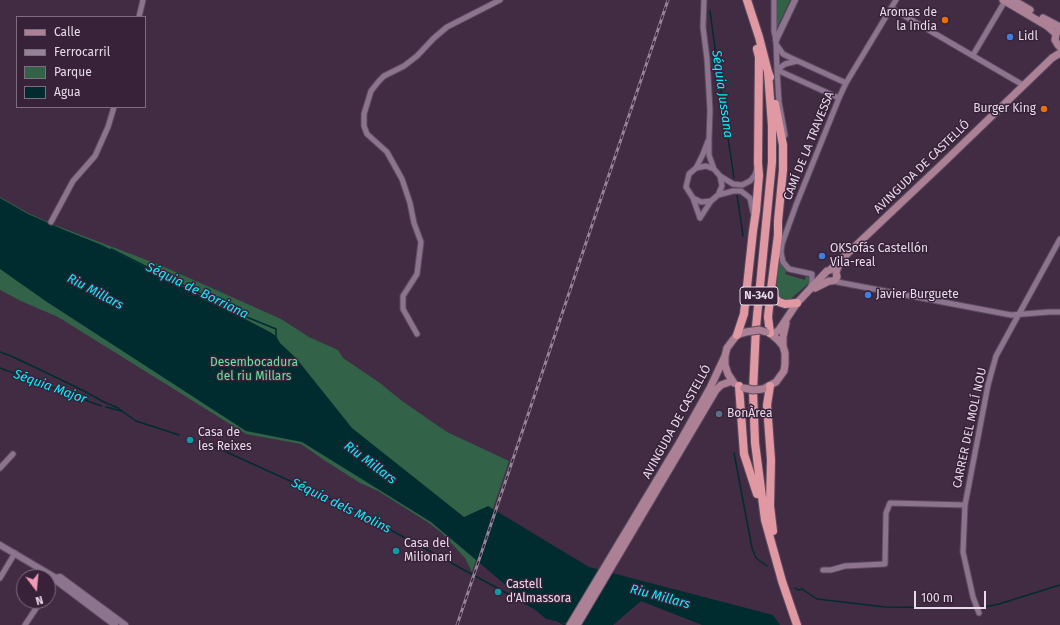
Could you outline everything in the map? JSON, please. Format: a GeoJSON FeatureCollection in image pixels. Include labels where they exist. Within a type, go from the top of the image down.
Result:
{"type":"FeatureCollection","features":[{"type":"Feature","properties":{"kind":"highway","name":"N-340"},"geometry":{"type":"LineString","coordinates":[[747,0],[768,72],[772,126],[772,162],[756,327],[753,391],[755,444],[765,520],[773,552],[797,625]]}},
{"type":"Feature","properties":{"kind":"highway"},"geometry":{"type":"LineString","coordinates":[[737,335],[744,314],[759,175],[759,64],[757,45],[759,37]]}},
{"type":"Feature","properties":{"kind":"highway"},"geometry":{"type":"LineString","coordinates":[[768,72],[771,80],[783,145],[783,170],[773,290],[775,298],[778,302],[785,304],[797,303]]}},
{"type":"Feature","properties":{"kind":"highway"},"geometry":{"type":"LineString","coordinates":[[769,333],[768,317],[774,272]]}},
{"type":"Feature","properties":{"kind":"highway"},"geometry":{"type":"LineString","coordinates":[[738,385],[744,454],[765,520]]}},
{"type":"Feature","properties":{"kind":"highway"},"geometry":{"type":"LineString","coordinates":[[767,387],[771,460],[770,506],[772,528],[776,544],[773,552]]}},
{"type":"Feature","properties":{"kind":"main road"},"geometry":{"type":"LineString","coordinates":[[1004,0],[1048,26],[1059,30]]}},
{"type":"Feature","properties":{"kind":"main road"},"geometry":{"type":"LineString","coordinates":[[1013,0],[1022,2],[1059,30]]}},
{"type":"Feature","properties":{"kind":"main road"},"geometry":{"type":"LineString","coordinates":[[1059,30],[1055,40],[1059,46]]}},
{"type":"Feature","properties":{"kind":"main road","name":"AVINGUDA DE CASTELLÓ"},"geometry":{"type":"LineString","coordinates":[[1052,58],[1059,46]]}},
{"type":"Feature","properties":{"kind":"main road","name":"AVINGUDA DE CASTELLÓ"},"geometry":{"type":"LineString","coordinates":[[769,333],[779,330],[786,322],[797,303],[809,290],[832,273],[842,258],[935,171],[1023,85],[1052,58],[1060,53]]}},
{"type":"Feature","properties":{"kind":"main road"},"geometry":{"type":"LineString","coordinates":[[832,273],[836,278],[830,281],[825,277],[832,273]]}},
{"type":"Feature","properties":{"kind":"main road","name":"AVINGUDA DE CASTELLÓ"},"geometry":{"type":"LineString","coordinates":[[809,290],[830,281]]}},
{"type":"Feature","properties":{"kind":"main road","name":"AVINGUDA DE CASTELLÓ"},"geometry":{"type":"LineString","coordinates":[[783,346],[786,322]]}},
{"type":"Feature","properties":{"kind":"main road"},"geometry":{"type":"LineString","coordinates":[[759,330],[769,333],[783,346],[785,359],[784,371],[776,382],[767,387],[753,390],[738,385],[728,374],[725,365],[727,348],[737,335],[759,330]]}},
{"type":"Feature","properties":{"kind":"main road","name":"AVINGUDA DE CASTELLÓ"},"geometry":{"type":"LineString","coordinates":[[649,498],[710,388],[725,356]]}},
{"type":"Feature","properties":{"kind":"main road","name":"AVINGUDA DE CASTELLÓ"},"geometry":{"type":"LineString","coordinates":[[649,498],[716,390],[721,385],[738,385]]}},
{"type":"Feature","properties":{"kind":"main road"},"geometry":{"type":"LineString","coordinates":[[570,625],[649,498]]}},
{"type":"Feature","properties":{"kind":"main road"},"geometry":{"type":"LineString","coordinates":[[577,625],[649,498]]}},
{"type":"Feature","properties":{"kind":"street"},"geometry":{"type":"LineString","coordinates":[[139,16],[143,0]]}},
{"type":"Feature","properties":{"kind":"street"},"geometry":{"type":"LineString","coordinates":[[417,334],[403,309],[403,296],[416,274],[421,242],[414,223],[410,202],[402,180],[387,152],[367,134],[364,126],[364,114],[371,92],[384,76],[404,66],[417,56],[447,27],[500,0]]}},
{"type":"Feature","properties":{"kind":"street"},"geometry":{"type":"LineString","coordinates":[[704,0],[703,27],[708,65],[710,110],[709,155],[714,169],[720,176],[733,184],[742,185],[750,181],[755,175],[758,164]]}},
{"type":"Feature","properties":{"kind":"street"},"geometry":{"type":"LineString","coordinates":[[774,0],[776,70],[779,102],[786,144],[785,185],[778,236]]}},
{"type":"Feature","properties":{"kind":"street"},"geometry":{"type":"LineString","coordinates":[[776,42],[795,0]]}},
{"type":"Feature","properties":{"kind":"street","name":"CAMÍ DE LA TRAVESSA"},"geometry":{"type":"LineString","coordinates":[[809,290],[812,282],[812,274],[788,268],[783,262],[781,252],[782,244],[796,205],[846,83],[896,0]]}},
{"type":"Feature","properties":{"kind":"street"},"geometry":{"type":"LineString","coordinates":[[973,55],[1004,0]]}},
{"type":"Feature","properties":{"kind":"street"},"geometry":{"type":"LineString","coordinates":[[891,8],[1023,85]]}},
{"type":"Feature","properties":{"kind":"street"},"geometry":{"type":"LineString","coordinates":[[776,42],[783,54],[789,58],[846,83]]}},
{"type":"Feature","properties":{"kind":"street"},"geometry":{"type":"LineString","coordinates":[[776,70],[785,64],[797,61]]}},
{"type":"Feature","properties":{"kind":"street"},"geometry":{"type":"LineString","coordinates":[[776,70],[839,98]]}},
{"type":"Feature","properties":{"kind":"street"},"geometry":{"type":"LineString","coordinates":[[51,222],[73,181],[95,156],[108,127],[114,108]]}},
{"type":"Feature","properties":{"kind":"street"},"geometry":{"type":"LineString","coordinates":[[709,138],[696,168],[689,174],[686,187],[693,198],[700,218],[711,200],[718,195],[733,191],[741,191],[750,198],[753,211],[753,231]]}},
{"type":"Feature","properties":{"kind":"street"},"geometry":{"type":"LineString","coordinates":[[696,168],[706,166],[714,169]]}},
{"type":"Feature","properties":{"kind":"street"},"geometry":{"type":"LineString","coordinates":[[718,195],[722,186],[720,176]]}},
{"type":"Feature","properties":{"kind":"street"},"geometry":{"type":"LineString","coordinates":[[693,198],[701,202],[711,200]]}},
{"type":"Feature","properties":{"kind":"street","name":"CARRER DEL MOLÍ NOU"},"geometry":{"type":"LineString","coordinates":[[979,613],[973,597],[963,552],[965,505],[988,385],[996,356],[1060,238]]}},
{"type":"Feature","properties":{"kind":"street"},"geometry":{"type":"LineString","coordinates":[[832,273],[848,284]]}},
{"type":"Feature","properties":{"kind":"street"},"geometry":{"type":"LineString","coordinates":[[830,281],[1011,315],[1060,312]]}},
{"type":"Feature","properties":{"kind":"street"},"geometry":{"type":"LineString","coordinates":[[0,468],[13,454]]}},
{"type":"Feature","properties":{"kind":"street","name":"CARRER DEL MOLÍ NOU"},"geometry":{"type":"LineString","coordinates":[[822,570],[831,570],[845,566],[885,564],[886,513],[890,502],[965,505]]}},
{"type":"Feature","properties":{"kind":"street"},"geometry":{"type":"LineString","coordinates":[[0,545],[41,569]]}},
{"type":"Feature","properties":{"kind":"street"},"geometry":{"type":"LineString","coordinates":[[0,578],[15,553]]}},
{"type":"Feature","properties":{"kind":"street"},"geometry":{"type":"LineString","coordinates":[[56,578],[60,577],[125,625]]}},
{"type":"Feature","properties":{"kind":"street"},"geometry":{"type":"LineString","coordinates":[[56,578],[58,582],[115,625]]}},
{"type":"Feature","properties":{"kind":"street"},"geometry":{"type":"LineString","coordinates":[[25,625],[36,609]]}},
{"type":"Feature","properties":{"kind":"green space"},"geometry":{"type":"Polygon","coordinates":[[[777,0],[790,0],[777,28],[777,0]]]}},
{"type":"Feature","properties":{"kind":"green space","name":"Desembocadura del riu Millars"},"geometry":{"type":"Polygon","coordinates":[[[0,197],[28,213],[52,224],[160,265],[281,319],[309,337],[338,350],[343,358],[447,432],[509,461],[472,572],[465,558],[443,534],[429,523],[378,491],[360,483],[301,444],[246,434],[58,317],[0,290],[0,197]]]}},
{"type":"Feature","properties":{"kind":"green space"},"geometry":{"type":"Polygon","coordinates":[[[779,258],[787,270],[785,274],[805,280],[806,276],[811,280],[787,302],[780,298],[776,289],[779,258]]]}},
{"type":"Feature","properties":{"kind":"water","name":"Desembocadura del riu Millars"},"geometry":{"type":"Polygon","coordinates":[[[0,198],[28,214],[102,245],[276,336],[280,343],[296,358],[352,428],[464,517],[488,506],[589,567],[773,615],[780,625],[702,625],[641,601],[613,625],[575,625],[546,619],[431,522],[302,442],[246,431],[47,302],[0,269],[0,198]]]}},
{"type":"Feature","properties":{"kind":"waterway","name":"Séquia Jussana"},"geometry":{"type":"LineString","coordinates":[[710,11],[734,178]]}},
{"type":"Feature","properties":{"kind":"waterway","name":"Séquia Jussana"},"geometry":{"type":"LineString","coordinates":[[737,195],[743,236]]}},
{"type":"Feature","properties":{"kind":"waterway","name":"Séquia de Borriana"},"geometry":{"type":"LineString","coordinates":[[111,249],[244,316],[276,329],[276,336]]}},
{"type":"Feature","properties":{"kind":"waterway","name":"Séquia dels Molins"},"geometry":{"type":"LineString","coordinates":[[0,352],[118,408],[136,421],[179,435]]}},
{"type":"Feature","properties":{"kind":"waterway","name":"Séquia Major"},"geometry":{"type":"LineString","coordinates":[[0,368],[101,406]]}},
{"type":"Feature","properties":{"kind":"waterway","name":"Séquia dels Molins"},"geometry":{"type":"LineString","coordinates":[[106,407],[121,411]]}},
{"type":"Feature","properties":{"kind":"waterway","name":"Séquia dels Molins"},"geometry":{"type":"LineString","coordinates":[[198,442],[222,450],[354,510],[534,608]]}},
{"type":"Feature","properties":{"kind":"waterway","name":"Séquia Jussana"},"geometry":{"type":"LineString","coordinates":[[734,453],[752,548],[756,558],[767,566]]}},
{"type":"Feature","properties":{"kind":"waterway","name":"Séquia Jussana"},"geometry":{"type":"LineString","coordinates":[[980,608],[999,604],[1060,585]]}},
{"type":"Feature","properties":{"kind":"waterway","name":"Séquia Jussana"},"geometry":{"type":"LineString","coordinates":[[795,588],[798,590],[802,589],[817,599],[885,607],[975,608]]}},
{"type":"Feature","properties":{"kind":"waterway","name":"Séquia dels Molins"},"geometry":{"type":"LineString","coordinates":[[558,621],[565,625]]}},
{"type":"Feature","properties":{"kind":"railway"},"geometry":{"type":"LineString","coordinates":[[457,625],[668,0]]}},
{"type":"Feature","properties":{"kind":"place","name":"Aromas de la India"},"geometry":{"type":"Point","coordinates":[945,20]}},
{"type":"Feature","properties":{"kind":"place","name":"Lidl"},"geometry":{"type":"Point","coordinates":[1010,37]}},
{"type":"Feature","properties":{"kind":"place","name":"Burger King"},"geometry":{"type":"Point","coordinates":[1044,109]}},
{"type":"Feature","properties":{"kind":"place","name":"OKSofás Castellón Vila-real"},"geometry":{"type":"Point","coordinates":[822,256]}},
{"type":"Feature","properties":{"kind":"place","name":"Javier Burguete"},"geometry":{"type":"Point","coordinates":[868,295]}},
{"type":"Feature","properties":{"kind":"place","name":"BonÀrea"},"geometry":{"type":"Point","coordinates":[719,414]}},
{"type":"Feature","properties":{"kind":"place","name":"Casa de les Reixes"},"geometry":{"type":"Point","coordinates":[190,440]}},
{"type":"Feature","properties":{"kind":"place","name":"Casa del Milionari"},"geometry":{"type":"Point","coordinates":[396,551]}},
{"type":"Feature","properties":{"kind":"place","name":"Castell d'Almassora"},"geometry":{"type":"Point","coordinates":[498,592]}},
{"type":"Feature","properties":{"kind":"water label","name":"Riu Millars"},"geometry":{"type":"Point","coordinates":[95,292]}},
{"type":"Feature","properties":{"kind":"water label","name":"Riu Millars"},"geometry":{"type":"Point","coordinates":[370,463]}},
{"type":"Feature","properties":{"kind":"water label","name":"Riu Millars"},"geometry":{"type":"Point","coordinates":[660,597]}}]}
